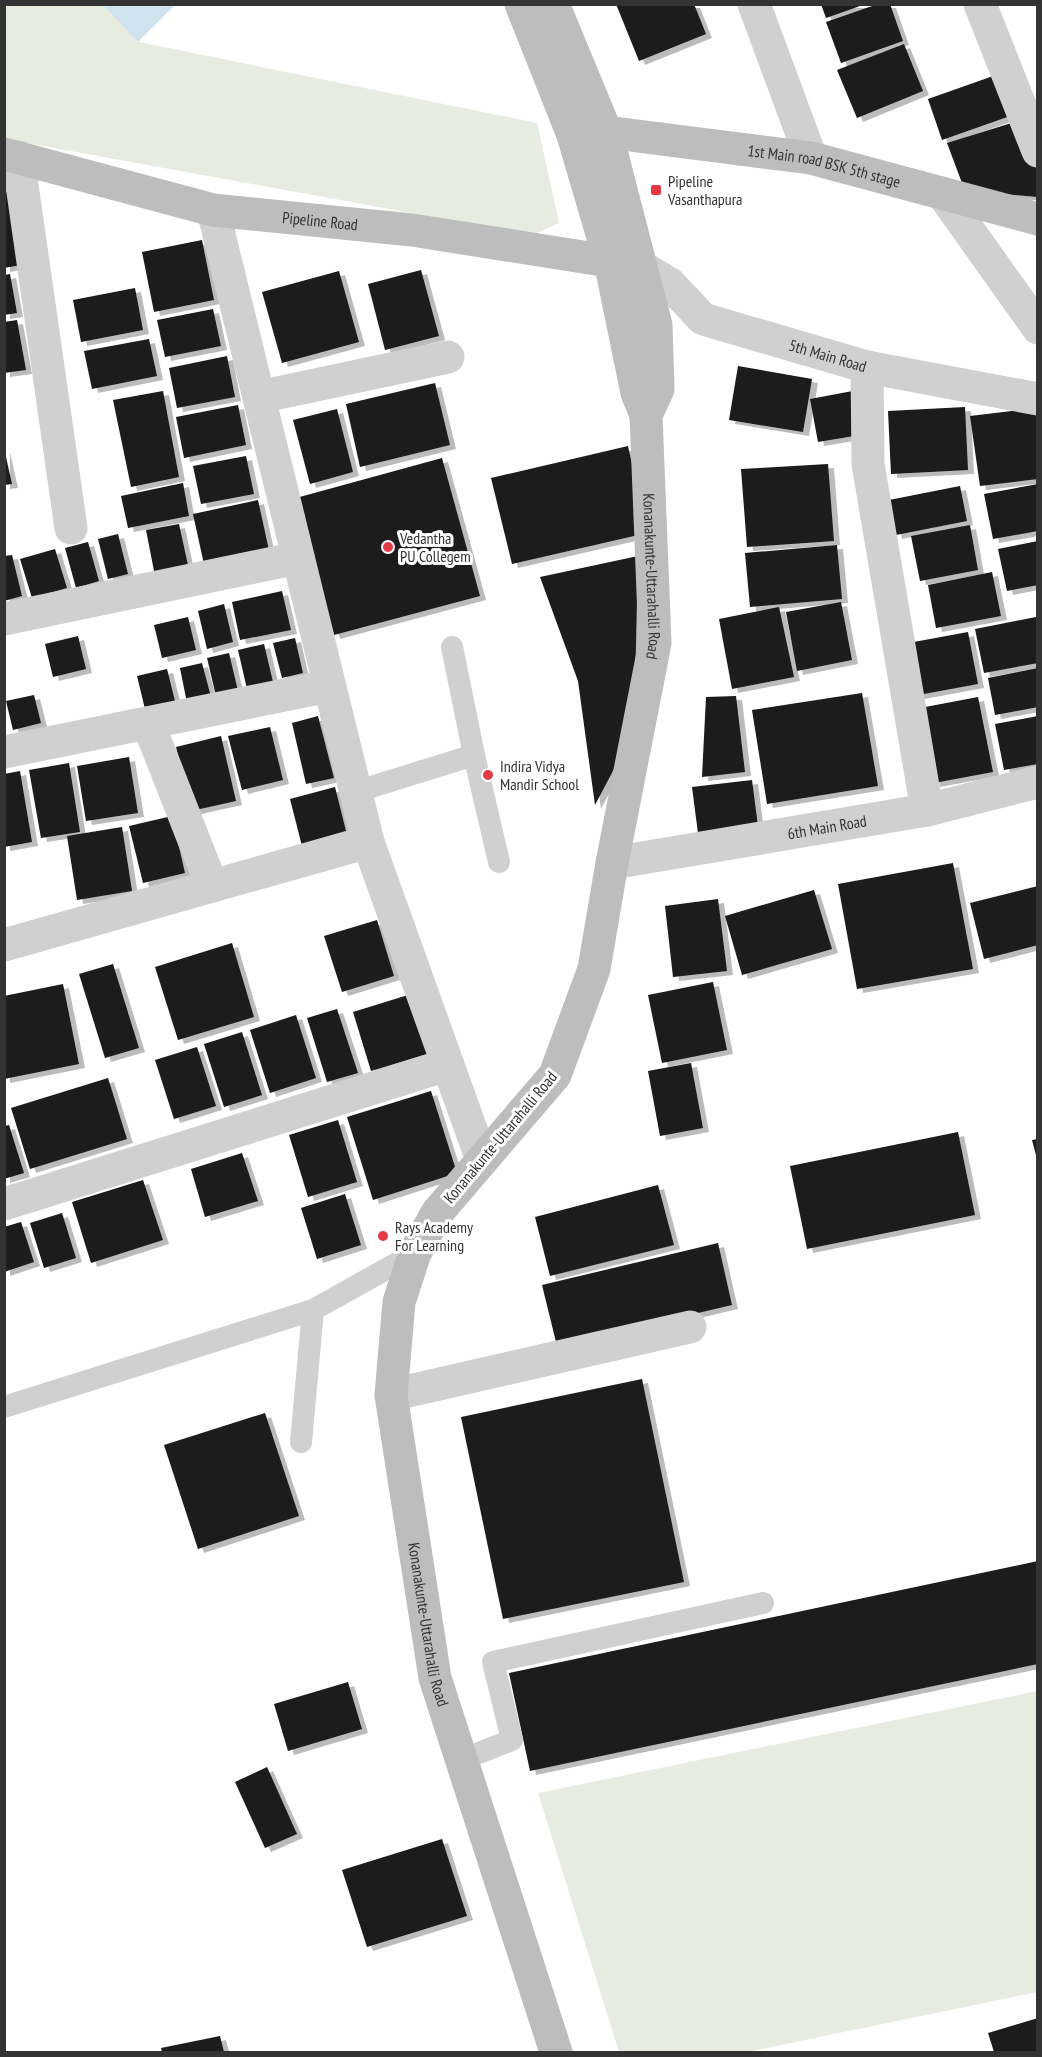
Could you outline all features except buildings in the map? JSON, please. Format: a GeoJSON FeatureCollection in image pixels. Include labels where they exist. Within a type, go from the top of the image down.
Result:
{"type":"FeatureCollection","features":[{"type":"Feature","properties":{"kind":"main road"},"geometry":{"type":"LineString","coordinates":[[521,4],[625,263]]}},
{"type":"Feature","properties":{"kind":"main road"},"geometry":{"type":"LineString","coordinates":[[553,4],[606,132],[625,263]]}},
{"type":"Feature","properties":{"kind":"main road","name":"1st Main road BSK 5th stage"},"geometry":{"type":"LineString","coordinates":[[573,135],[606,132],[811,158],[1038,219]]}},
{"type":"Feature","properties":{"kind":"main road","name":"Pipeline Road"},"geometry":{"type":"LineString","coordinates":[[11,156],[213,210],[412,230],[625,263]]}},
{"type":"Feature","properties":{"kind":"main road","name":"Konanakunte-Uttarahalli Road"},"geometry":{"type":"LineString","coordinates":[[556,2052],[435,1678],[391,1395],[399,1302],[415,1253],[437,1213],[555,1075],[594,969],[612,863],[655,643],[646,415],[637,393],[625,263]]}},
{"type":"Feature","properties":{"kind":"street"},"geometry":{"type":"LineString","coordinates":[[754,4],[811,158]]}},
{"type":"Feature","properties":{"kind":"street"},"geometry":{"type":"LineString","coordinates":[[980,4],[1038,151]]}},
{"type":"Feature","properties":{"kind":"street"},"geometry":{"type":"LineString","coordinates":[[11,156],[71,528]]}},
{"type":"Feature","properties":{"kind":"street"},"geometry":{"type":"LineString","coordinates":[[942,193],[1038,328]]}},
{"type":"Feature","properties":{"kind":"street"},"geometry":{"type":"LineString","coordinates":[[213,210],[368,842],[482,1160]]}},
{"type":"Feature","properties":{"kind":"street","name":"5th Main Road"},"geometry":{"type":"LineString","coordinates":[[625,263],[670,284],[703,319],[867,367],[1038,399]]}},
{"type":"Feature","properties":{"kind":"street"},"geometry":{"type":"LineString","coordinates":[[259,397],[448,357]]}},
{"type":"Feature","properties":{"kind":"street"},"geometry":{"type":"LineString","coordinates":[[867,367],[868,464],[927,810]]}},
{"type":"Feature","properties":{"kind":"street"},"geometry":{"type":"LineString","coordinates":[[4,619],[298,558]]}},
{"type":"Feature","properties":{"kind":"street"},"geometry":{"type":"LineString","coordinates":[[4,752],[329,686]]}},
{"type":"Feature","properties":{"kind":"street"},"geometry":{"type":"LineString","coordinates":[[148,723],[212,886]]}},
{"type":"Feature","properties":{"kind":"street","name":"6th Main Road"},"geometry":{"type":"LineString","coordinates":[[612,863],[927,810],[1038,782]]}},
{"type":"Feature","properties":{"kind":"street"},"geometry":{"type":"LineString","coordinates":[[4,945],[368,842]]}},
{"type":"Feature","properties":{"kind":"street"},"geometry":{"type":"LineString","coordinates":[[4,1203],[447,1065]]}},
{"type":"Feature","properties":{"kind":"street"},"geometry":{"type":"LineString","coordinates":[[391,1395],[690,1327]]}},
{"type":"Feature","properties":{"kind":"lane"},"geometry":{"type":"LineString","coordinates":[[452,647],[499,862]]}},
{"type":"Feature","properties":{"kind":"lane"},"geometry":{"type":"LineString","coordinates":[[355,792],[474,755]]}},
{"type":"Feature","properties":{"kind":"lane"},"geometry":{"type":"LineString","coordinates":[[4,1407],[313,1310],[415,1253]]}},
{"type":"Feature","properties":{"kind":"lane"},"geometry":{"type":"LineString","coordinates":[[301,1442],[313,1310]]}},
{"type":"Feature","properties":{"kind":"lane"},"geometry":{"type":"LineString","coordinates":[[460,1760],[512,1740],[493,1662],[763,1603]]}},
{"type":"Feature","properties":{"kind":"shaded area"},"geometry":{"type":"Polygon","coordinates":[[[4,5],[103,5],[139,42],[537,123],[559,223],[532,235],[5,139],[4,5]]]}},
{"type":"Feature","properties":{"kind":"shaded area"},"geometry":{"type":"Polygon","coordinates":[[[1037,1691],[1037,1992],[747,2052],[619,2052],[538,1793],[1037,1691]]]}},
{"type":"Feature","properties":{"kind":"water"},"geometry":{"type":"Polygon","coordinates":[[[103,5],[175,5],[138,42],[103,5]]]}},
{"type":"Feature","properties":{"kind":"place","name":"Pipeline Vasanthapura"},"geometry":{"type":"Point","coordinates":[656,190]}},
{"type":"Feature","properties":{"kind":"place","name":"Vedantha PU Collegem"},"geometry":{"type":"Point","coordinates":[388,547]}},
{"type":"Feature","properties":{"kind":"place","name":"Indira Vidya Mandir School"},"geometry":{"type":"Point","coordinates":[488,775]}},
{"type":"Feature","properties":{"kind":"place","name":"Rays Academy For Learning"},"geometry":{"type":"Point","coordinates":[383,1236]}}]}
